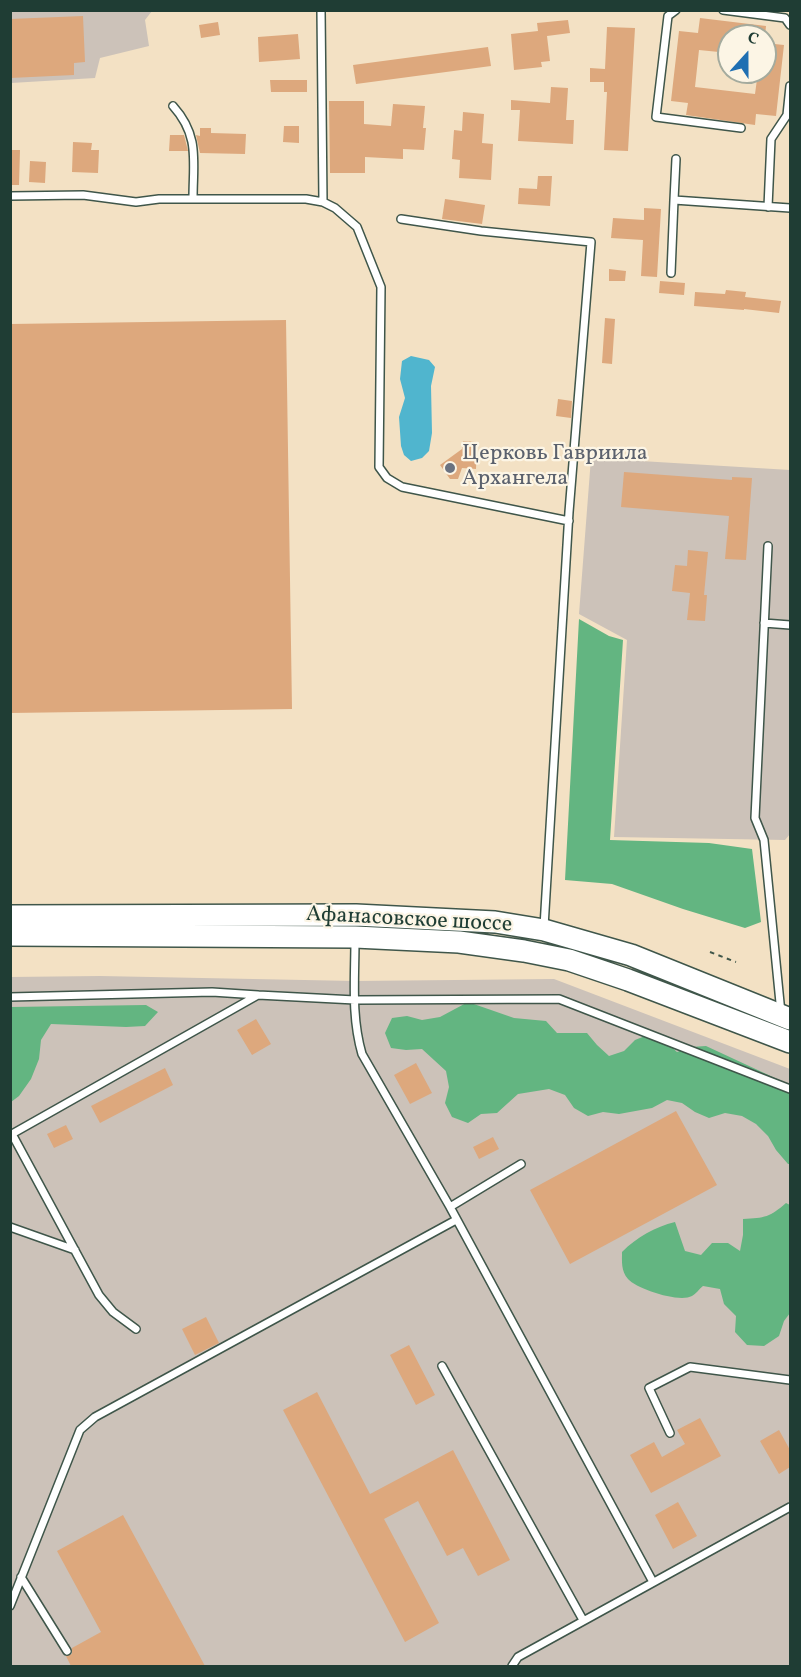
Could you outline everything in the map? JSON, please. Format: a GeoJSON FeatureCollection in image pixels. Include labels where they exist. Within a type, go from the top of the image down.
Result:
{"type":"FeatureCollection","features":[{"type":"Feature","properties":{"kind":"main road","name":"Афанасовское шоссе"},"geometry":{"type":"LineString","coordinates":[[10,916],[356,915],[495,922],[544,930],[631,955],[786,1017]]}},
{"type":"Feature","properties":{"kind":"main road","name":"Афанасовское шоссе"},"geometry":{"type":"LineString","coordinates":[[10,935],[356,937],[459,942],[569,960],[790,1042]]}},
{"type":"Feature","properties":{"kind":"lane"},"geometry":{"type":"LineString","coordinates":[[321,10],[323,202]]}},
{"type":"Feature","properties":{"kind":"lane"},"geometry":{"type":"LineString","coordinates":[[676,10],[668,16],[656,117],[741,128]]}},
{"type":"Feature","properties":{"kind":"lane"},"geometry":{"type":"LineString","coordinates":[[723,10],[785,18],[790,25]]}},
{"type":"Feature","properties":{"kind":"lane"},"geometry":{"type":"LineString","coordinates":[[768,207],[771,139],[787,115],[790,86]]}},
{"type":"Feature","properties":{"kind":"lane"},"geometry":{"type":"LineString","coordinates":[[173,106],[184,118],[193,140],[193,199]]}},
{"type":"Feature","properties":{"kind":"lane"},"geometry":{"type":"LineString","coordinates":[[671,273],[676,159]]}},
{"type":"Feature","properties":{"kind":"lane"},"geometry":{"type":"LineString","coordinates":[[10,196],[82,195],[136,202],[159,199],[306,199],[323,202],[335,208],[357,227],[381,287],[379,467],[387,478],[402,487],[568,521]]}},
{"type":"Feature","properties":{"kind":"lane"},"geometry":{"type":"LineString","coordinates":[[674,200],[790,208]]}},
{"type":"Feature","properties":{"kind":"lane"},"geometry":{"type":"LineString","coordinates":[[401,219],[481,231],[591,242],[568,521],[544,930]]}},
{"type":"Feature","properties":{"kind":"lane"},"geometry":{"type":"LineString","coordinates":[[768,546],[755,818],[764,840],[786,1017]]}},
{"type":"Feature","properties":{"kind":"lane"},"geometry":{"type":"LineString","coordinates":[[764,623],[790,625]]}},
{"type":"Feature","properties":{"kind":"lane"},"geometry":{"type":"LineString","coordinates":[[356,915],[355,1000],[357,1035],[362,1054],[450,1207],[652,1582]]}},
{"type":"Feature","properties":{"kind":"lane"},"geometry":{"type":"LineString","coordinates":[[10,998],[212,992],[355,1000],[559,999],[790,1089]]}},
{"type":"Feature","properties":{"kind":"lane"},"geometry":{"type":"LineString","coordinates":[[136,1329],[113,1312],[99,1295],[12,1134],[258,996]]}},
{"type":"Feature","properties":{"kind":"lane"},"geometry":{"type":"LineString","coordinates":[[450,1207],[521,1164]]}},
{"type":"Feature","properties":{"kind":"lane"},"geometry":{"type":"LineString","coordinates":[[10,1606],[80,1430],[95,1417],[456,1220]]}},
{"type":"Feature","properties":{"kind":"lane"},"geometry":{"type":"LineString","coordinates":[[10,1227],[75,1250]]}},
{"type":"Feature","properties":{"kind":"lane"},"geometry":{"type":"LineString","coordinates":[[442,1366],[583,1620]]}},
{"type":"Feature","properties":{"kind":"lane"},"geometry":{"type":"LineString","coordinates":[[670,1433],[649,1388],[690,1367],[790,1380]]}},
{"type":"Feature","properties":{"kind":"lane"},"geometry":{"type":"LineString","coordinates":[[512,1666],[518,1657],[790,1507]]}},
{"type":"Feature","properties":{"kind":"lane"},"geometry":{"type":"LineString","coordinates":[[21,1577],[67,1651]]}},
{"type":"Feature","properties":{"kind":"path"},"geometry":{"type":"LineString","coordinates":[[710,952],[736,962]]}},
{"type":"Feature","properties":{"kind":"shaded area"},"geometry":{"type":"Polygon","coordinates":[[[11,11],[152,11],[145,20],[149,46],[100,58],[95,78],[11,83],[11,11]]]}},
{"type":"Feature","properties":{"kind":"shaded area"},"geometry":{"type":"Polygon","coordinates":[[[591,458],[790,470],[790,834],[785,840],[614,837],[627,640],[579,614],[591,458]]]}},
{"type":"Feature","properties":{"kind":"shaded area"},"geometry":{"type":"Polygon","coordinates":[[[100,976],[355,981],[554,979],[790,1069],[790,1666],[11,1666],[10,977],[100,976]]]}},
{"type":"Feature","properties":{"kind":"green space"},"geometry":{"type":"Polygon","coordinates":[[[579,619],[609,636],[623,640],[610,840],[709,843],[752,849],[761,922],[745,928],[612,884],[565,880],[579,619]]]}},
{"type":"Feature","properties":{"kind":"green space"},"geometry":{"type":"Polygon","coordinates":[[[468,1002],[514,1018],[546,1021],[557,1033],[587,1033],[609,1056],[624,1051],[635,1040],[650,1034],[665,1041],[677,1052],[691,1047],[706,1046],[790,1085],[790,1164],[756,1124],[742,1116],[725,1113],[709,1118],[682,1103],[667,1100],[652,1108],[619,1114],[603,1112],[588,1116],[574,1108],[565,1095],[549,1089],[518,1094],[497,1113],[481,1114],[468,1123],[452,1117],[445,1103],[449,1087],[446,1071],[422,1049],[391,1048],[385,1033],[392,1018],[407,1016],[422,1020],[440,1017],[468,1002]]]}},
{"type":"Feature","properties":{"kind":"green space"},"geometry":{"type":"Polygon","coordinates":[[[146,1005],[158,1012],[145,1026],[51,1024],[41,1040],[39,1059],[31,1079],[19,1096],[11,1102],[11,1007],[146,1005]]]}},
{"type":"Feature","properties":{"kind":"green space"},"geometry":{"type":"Polygon","coordinates":[[[786,1203],[790,1205],[790,1313],[784,1321],[779,1336],[764,1346],[747,1345],[735,1332],[736,1316],[724,1304],[720,1289],[703,1286],[692,1296],[678,1298],[640,1287],[628,1279],[624,1273],[622,1252],[640,1237],[660,1227],[675,1222],[685,1251],[701,1255],[712,1243],[728,1243],[740,1251],[743,1219],[767,1216],[786,1203]]]}},
{"type":"Feature","properties":{"kind":"water"},"geometry":{"type":"Polygon","coordinates":[[[411,356],[429,360],[435,367],[431,386],[432,433],[429,451],[422,458],[411,461],[404,455],[401,446],[399,417],[405,398],[400,379],[402,361],[411,356]]]}},
{"type":"Feature","properties":{"kind":"building"},"geometry":{"type":"Polygon","coordinates":[[[83,16],[85,62],[74,63],[74,75],[10,78],[10,19],[83,16]]]}},
{"type":"Feature","properties":{"kind":"building"},"geometry":{"type":"Polygon","coordinates":[[[700,18],[750,24],[717,24],[717,52],[699,50],[695,87],[755,94],[756,84],[777,84],[777,44],[784,45],[776,116],[756,114],[755,125],[686,115],[688,103],[671,101],[679,31],[698,33],[700,18]]]}},
{"type":"Feature","properties":{"kind":"building"},"geometry":{"type":"Polygon","coordinates":[[[568,20],[570,33],[547,36],[550,61],[541,62],[542,67],[514,70],[511,34],[538,31],[537,23],[568,20]]]}},
{"type":"Feature","properties":{"kind":"building"},"geometry":{"type":"Polygon","coordinates":[[[218,22],[220,35],[201,38],[199,25],[218,22]]]}},
{"type":"Feature","properties":{"kind":"building"},"geometry":{"type":"Polygon","coordinates":[[[607,27],[635,28],[628,151],[604,150],[607,92],[604,92],[604,82],[590,82],[590,68],[605,69],[607,27]]]}},
{"type":"Feature","properties":{"kind":"building"},"geometry":{"type":"Polygon","coordinates":[[[298,34],[300,59],[259,62],[258,37],[298,34]]]}},
{"type":"Feature","properties":{"kind":"building"},"geometry":{"type":"Polygon","coordinates":[[[488,47],[491,66],[356,84],[353,65],[488,47]]]}},
{"type":"Feature","properties":{"kind":"building"},"geometry":{"type":"Polygon","coordinates":[[[270,80],[307,80],[307,92],[271,92],[270,80]]]}},
{"type":"Feature","properties":{"kind":"building"},"geometry":{"type":"Polygon","coordinates":[[[551,87],[568,88],[566,120],[574,120],[573,144],[518,141],[520,110],[511,110],[511,100],[550,103],[551,87]]]}},
{"type":"Feature","properties":{"kind":"building"},"geometry":{"type":"Polygon","coordinates":[[[329,101],[364,101],[364,124],[391,126],[393,104],[425,106],[424,150],[403,149],[403,159],[365,157],[365,173],[330,173],[329,101]]]}},
{"type":"Feature","properties":{"kind":"building"},"geometry":{"type":"Polygon","coordinates":[[[463,112],[484,114],[482,143],[493,144],[491,180],[459,178],[460,160],[452,159],[454,130],[462,131],[463,112]]]}},
{"type":"Feature","properties":{"kind":"building"},"geometry":{"type":"Polygon","coordinates":[[[284,126],[299,126],[299,143],[283,142],[284,126]]]}},
{"type":"Feature","properties":{"kind":"building"},"geometry":{"type":"Polygon","coordinates":[[[200,128],[211,128],[211,133],[246,134],[245,154],[200,153],[196,135],[200,136],[200,128]]]}},
{"type":"Feature","properties":{"kind":"building"},"geometry":{"type":"Polygon","coordinates":[[[170,135],[184,135],[188,151],[169,151],[170,135]]]}},
{"type":"Feature","properties":{"kind":"building"},"geometry":{"type":"Polygon","coordinates":[[[73,142],[92,143],[91,150],[99,150],[98,173],[72,172],[73,142]]]}},
{"type":"Feature","properties":{"kind":"building"},"geometry":{"type":"Polygon","coordinates":[[[10,150],[20,150],[19,185],[10,185],[10,150]]]}},
{"type":"Feature","properties":{"kind":"building"},"geometry":{"type":"Polygon","coordinates":[[[30,161],[46,162],[45,183],[29,182],[30,161]]]}},
{"type":"Feature","properties":{"kind":"building"},"geometry":{"type":"Polygon","coordinates":[[[538,176],[552,176],[550,206],[518,204],[519,188],[537,189],[538,176]]]}},
{"type":"Feature","properties":{"kind":"building"},"geometry":{"type":"Polygon","coordinates":[[[445,199],[485,205],[482,224],[442,219],[445,199]]]}},
{"type":"Feature","properties":{"kind":"building"},"geometry":{"type":"Polygon","coordinates":[[[644,208],[661,209],[657,277],[641,276],[643,240],[611,238],[613,218],[644,220],[644,208]]]}},
{"type":"Feature","properties":{"kind":"building"},"geometry":{"type":"Polygon","coordinates":[[[609,269],[626,271],[625,281],[609,281],[609,269]]]}},
{"type":"Feature","properties":{"kind":"building"},"geometry":{"type":"Polygon","coordinates":[[[660,281],[685,283],[684,295],[659,293],[660,281]]]}},
{"type":"Feature","properties":{"kind":"building"},"geometry":{"type":"Polygon","coordinates":[[[726,290],[746,292],[745,297],[781,301],[779,313],[694,306],[695,292],[725,294],[726,290]]]}},
{"type":"Feature","properties":{"kind":"building"},"geometry":{"type":"Polygon","coordinates":[[[605,318],[615,319],[612,364],[602,363],[605,318]]]}},
{"type":"Feature","properties":{"kind":"building"},"geometry":{"type":"Polygon","coordinates":[[[286,320],[292,709],[10,713],[10,324],[286,320]]]}},
{"type":"Feature","properties":{"kind":"building"},"geometry":{"type":"Polygon","coordinates":[[[558,399],[572,401],[571,418],[556,416],[558,399]]]}},
{"type":"Feature","properties":{"kind":"building"},"geometry":{"type":"Polygon","coordinates":[[[463,441],[477,442],[476,469],[462,468],[458,479],[450,479],[440,465],[462,449],[463,441]]]}},
{"type":"Feature","properties":{"kind":"building"},"geometry":{"type":"Polygon","coordinates":[[[624,472],[732,480],[732,477],[752,478],[746,560],[725,559],[729,516],[621,507],[624,472]]]}},
{"type":"Feature","properties":{"kind":"building"},"geometry":{"type":"Polygon","coordinates":[[[688,550],[708,552],[704,595],[707,595],[705,621],[687,620],[690,593],[672,591],[675,565],[687,566],[688,550]]]}},
{"type":"Feature","properties":{"kind":"building"},"geometry":{"type":"Polygon","coordinates":[[[256,1019],[271,1044],[252,1055],[237,1030],[256,1019]]]}},
{"type":"Feature","properties":{"kind":"building"},"geometry":{"type":"Polygon","coordinates":[[[416,1063],[432,1093],[410,1104],[394,1075],[416,1063]]]}},
{"type":"Feature","properties":{"kind":"building"},"geometry":{"type":"Polygon","coordinates":[[[165,1068],[173,1085],[100,1123],[91,1106],[165,1068]]]}},
{"type":"Feature","properties":{"kind":"building"},"geometry":{"type":"Polygon","coordinates":[[[676,1111],[717,1185],[570,1264],[530,1190],[676,1111]]]}},
{"type":"Feature","properties":{"kind":"building"},"geometry":{"type":"Polygon","coordinates":[[[66,1125],[73,1139],[54,1148],[47,1134],[66,1125]]]}},
{"type":"Feature","properties":{"kind":"building"},"geometry":{"type":"Polygon","coordinates":[[[493,1137],[499,1149],[479,1159],[473,1147],[493,1137]]]}},
{"type":"Feature","properties":{"kind":"building"},"geometry":{"type":"Polygon","coordinates":[[[206,1317],[219,1343],[195,1355],[182,1329],[206,1317]]]}},
{"type":"Feature","properties":{"kind":"building"},"geometry":{"type":"Polygon","coordinates":[[[409,1345],[435,1395],[416,1405],[390,1355],[409,1345]]]}},
{"type":"Feature","properties":{"kind":"building"},"geometry":{"type":"Polygon","coordinates":[[[317,1392],[370,1494],[453,1450],[510,1560],[478,1576],[463,1548],[447,1556],[418,1501],[384,1519],[439,1623],[405,1642],[283,1410],[317,1392]]]}},
{"type":"Feature","properties":{"kind":"building"},"geometry":{"type":"Polygon","coordinates":[[[700,1418],[721,1456],[651,1493],[630,1455],[654,1442],[662,1457],[685,1444],[677,1430],[700,1418]]]}},
{"type":"Feature","properties":{"kind":"building"},"geometry":{"type":"Polygon","coordinates":[[[779,1430],[790,1450],[790,1467],[779,1474],[760,1441],[779,1430]]]}},
{"type":"Feature","properties":{"kind":"building"},"geometry":{"type":"Polygon","coordinates":[[[678,1502],[697,1536],[673,1549],[655,1515],[678,1502]]]}},
{"type":"Feature","properties":{"kind":"building"},"geometry":{"type":"Polygon","coordinates":[[[123,1515],[205,1666],[71,1666],[66,1656],[72,1654],[72,1648],[101,1632],[57,1551],[123,1515]]]}},
{"type":"Feature","properties":{"kind":"place","name":"Церковь Гавриила Архангела"},"geometry":{"type":"Point","coordinates":[450,468]}}]}
